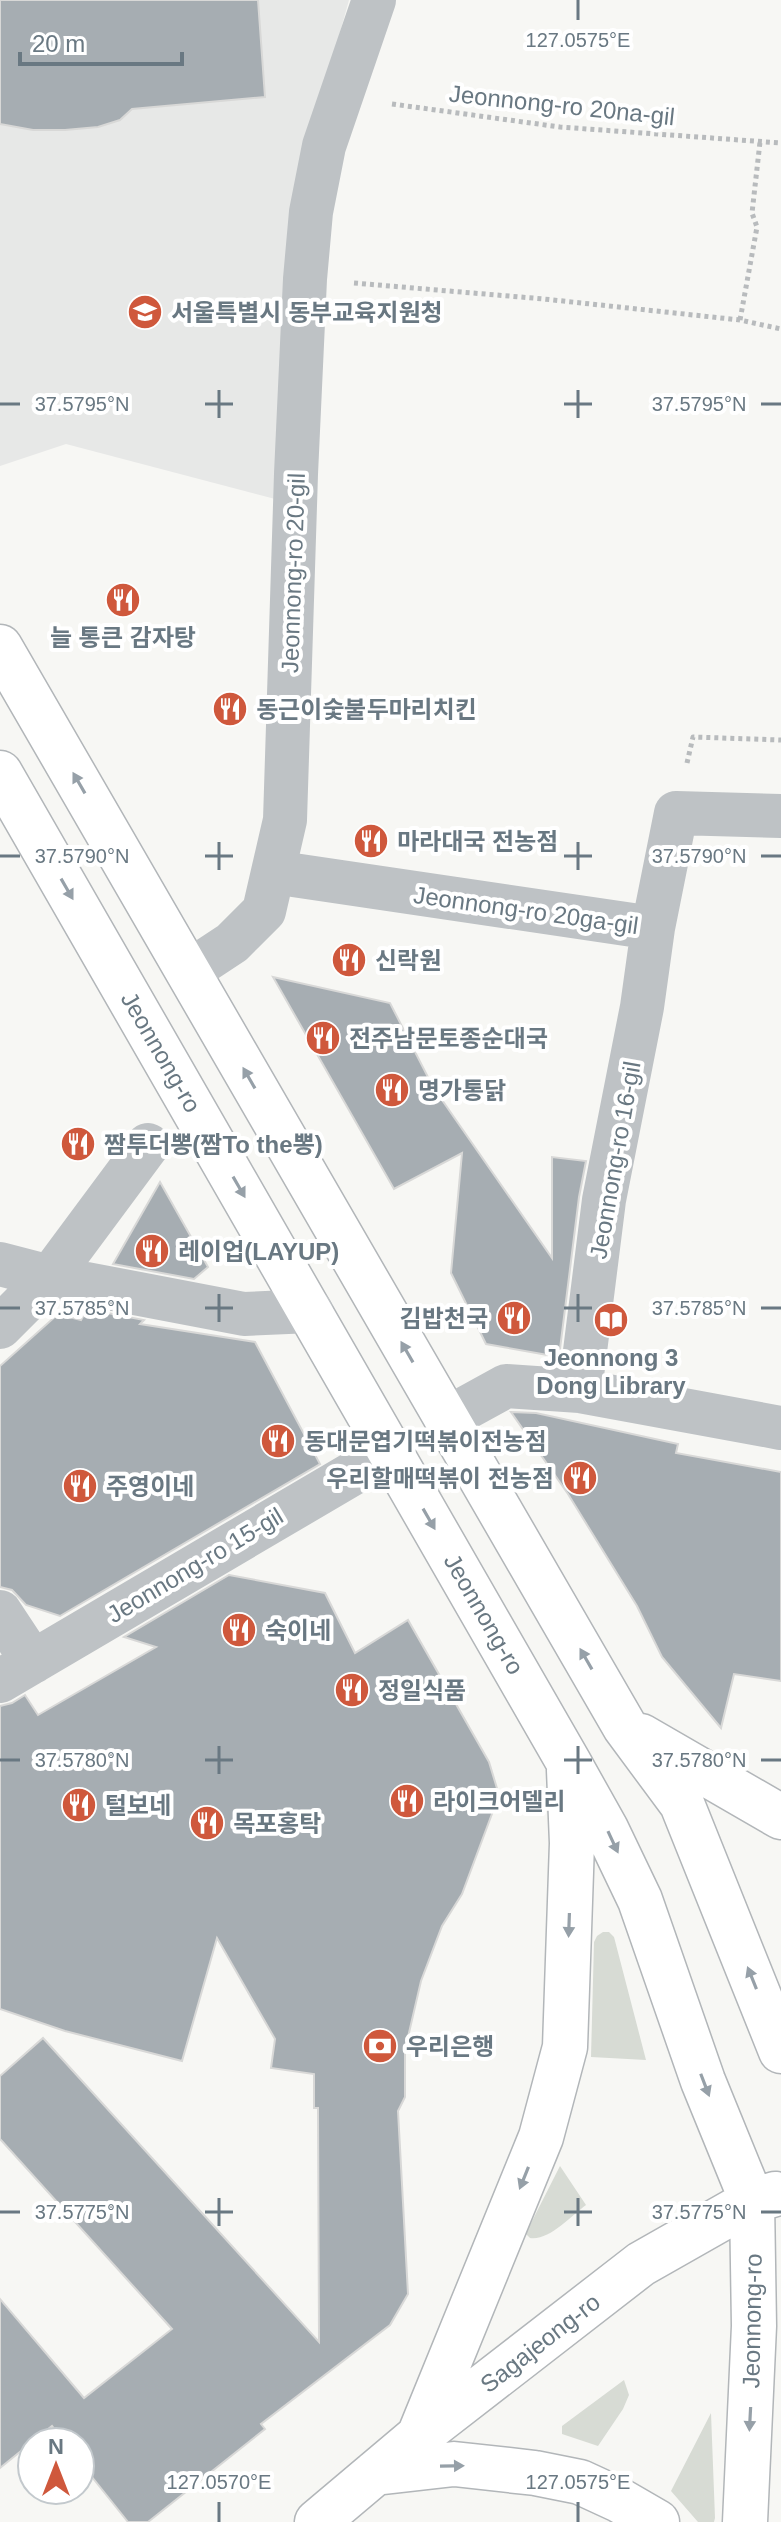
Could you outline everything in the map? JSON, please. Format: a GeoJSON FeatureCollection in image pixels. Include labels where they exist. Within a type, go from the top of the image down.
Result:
{"type":"FeatureCollection","features":[{"type":"Feature","properties":{"kind":"main road"},"geometry":{"type":"LineString","coordinates":[[0,647],[625,1727],[682,1804],[781,2051]]}},
{"type":"Feature","properties":{"kind":"main road","name":"Jeonnong-ro"},"geometry":{"type":"LineString","coordinates":[[0,773],[606,1829],[640,1900],[703,2081],[767,2196],[754,2326],[745,2522]]}},
{"type":"Feature","properties":{"kind":"main road"},"geometry":{"type":"LineString","coordinates":[[625,1727],[781,1817]]}},
{"type":"Feature","properties":{"kind":"main road"},"geometry":{"type":"LineString","coordinates":[[419,2436],[541,2137],[565,2047],[572,1843],[569,1763]]}},
{"type":"Feature","properties":{"kind":"main road","name":"Sagajeong-ro"},"geometry":{"type":"LineString","coordinates":[[317,2522],[419,2436],[641,2264],[767,2196]]}},
{"type":"Feature","properties":{"kind":"main road"},"geometry":{"type":"LineString","coordinates":[[375,2473],[454,2464],[535,2473],[580,2482],[657,2522]]}},
{"type":"Feature","properties":{"kind":"street","name":"Jeonnong-ro 20-gil"},"geometry":{"type":"LineString","coordinates":[[188,972],[232,943],[264,911],[285,820],[305,279],[311,212],[324,146],[374,0]]}},
{"type":"Feature","properties":{"kind":"street","name":"Jeonnong-ro 20ga-gil"},"geometry":{"type":"LineString","coordinates":[[273,872],[653,928],[676,813]]}},
{"type":"Feature","properties":{"kind":"street"},"geometry":{"type":"LineString","coordinates":[[676,813],[781,816]]}},
{"type":"Feature","properties":{"kind":"street","name":"Jeonnong-ro 16-gil"},"geometry":{"type":"LineString","coordinates":[[580,1391],[604,1200],[642,1007],[653,928]]}},
{"type":"Feature","properties":{"kind":"street"},"geometry":{"type":"LineString","coordinates":[[0,1327],[50,1277],[148,1145]]}},
{"type":"Feature","properties":{"kind":"street"},"geometry":{"type":"LineString","coordinates":[[0,1264],[50,1277],[244,1314],[311,1311]]}},
{"type":"Feature","properties":{"kind":"street"},"geometry":{"type":"LineString","coordinates":[[446,1419],[506,1386],[580,1391],[781,1428]]}},
{"type":"Feature","properties":{"kind":"street","name":"Jeonnong-ro 15-gil"},"geometry":{"type":"LineString","coordinates":[[16,1671],[391,1451]]}},
{"type":"Feature","properties":{"kind":"street"},"geometry":{"type":"LineString","coordinates":[[0,1612],[16,1671]]}},
{"type":"Feature","properties":{"kind":"path","name":"Jeonnong-ro 20na-gil"},"geometry":{"type":"LineString","coordinates":[[339,97],[560,127],[781,143]]}},
{"type":"Feature","properties":{"kind":"path"},"geometry":{"type":"LineString","coordinates":[[740,320],[757,227],[752,213],[760,142]]}},
{"type":"Feature","properties":{"kind":"path"},"geometry":{"type":"LineString","coordinates":[[305,279],[544,299],[740,320],[781,329]]}},
{"type":"Feature","properties":{"kind":"path"},"geometry":{"type":"LineString","coordinates":[[676,813],[693,737],[781,740]]}},
{"type":"Feature","properties":{"kind":"shaded area","name":"서울특별시 동부교육지원청"},"geometry":{"type":"Polygon","coordinates":[[[0,0],[349,0],[299,180],[279,500],[66,444],[0,466],[0,0]]]}},
{"type":"Feature","properties":{"kind":"shaded area"},"geometry":{"type":"Polygon","coordinates":[[[603,1932],[609,1932],[614,1937],[646,2060],[591,2057],[594,1942],[603,1932]]]}},
{"type":"Feature","properties":{"kind":"shaded area"},"geometry":{"type":"Polygon","coordinates":[[[560,2166],[586,2205],[552,2232],[530,2238],[526,2234],[560,2166]]]}},
{"type":"Feature","properties":{"kind":"shaded area"},"geometry":{"type":"Polygon","coordinates":[[[624,2380],[629,2395],[598,2446],[562,2434],[562,2426],[624,2380]]]}},
{"type":"Feature","properties":{"kind":"shaded area"},"geometry":{"type":"Polygon","coordinates":[[[711,2413],[715,2518],[714,2522],[698,2522],[671,2491],[711,2413]]]}},
{"type":"Feature","properties":{"kind":"building"},"geometry":{"type":"Polygon","coordinates":[[[0,0],[258,0],[265,97],[132,109],[120,120],[98,127],[33,130],[0,124],[0,0]]]}},
{"type":"Feature","properties":{"kind":"building"},"geometry":{"type":"Polygon","coordinates":[[[273,977],[390,1003],[433,1087],[552,1258],[552,1157],[586,1161],[559,1357],[486,1344],[451,1273],[462,1153],[394,1189],[273,977]]]}},
{"type":"Feature","properties":{"kind":"building"},"geometry":{"type":"Polygon","coordinates":[[[160,1182],[208,1267],[194,1279],[113,1264],[160,1182]]]}},
{"type":"Feature","properties":{"kind":"building"},"geometry":{"type":"Polygon","coordinates":[[[87,1309],[144,1320],[140,1324],[255,1342],[320,1464],[60,1616],[26,1605],[12,1590],[0,1587],[0,1366],[58,1314],[81,1320],[87,1309]]]}},
{"type":"Feature","properties":{"kind":"building"},"geometry":{"type":"Polygon","coordinates":[[[511,1412],[536,1413],[678,1444],[676,1453],[781,1472],[781,1681],[734,1674],[721,1728],[662,1657],[637,1606],[568,1494],[511,1412]]]}},
{"type":"Feature","properties":{"kind":"building"},"geometry":{"type":"Polygon","coordinates":[[[229,1575],[325,1593],[355,1653],[408,1620],[489,1762],[499,1795],[462,1894],[442,1926],[421,1981],[405,2050],[405,2097],[398,2111],[408,2294],[390,2325],[261,2424],[265,2429],[148,2522],[128,2522],[96,2482],[96,2426],[16,2426],[16,2455],[0,2468],[0,2299],[84,2398],[172,2329],[0,2139],[0,2076],[43,2038],[319,2342],[318,2108],[314,2108],[314,2074],[271,2068],[275,2039],[217,1938],[182,2061],[65,2031],[0,2009],[0,1706],[25,1695],[38,1715],[156,1647],[124,1637],[229,1575]]]}},
{"type":"Feature","properties":{"kind":"place","name":"서울특별시 동부교육지원청"},"geometry":{"type":"Point","coordinates":[145,312]}},
{"type":"Feature","properties":{"kind":"place","name":"늘 통큰 감자탕"},"geometry":{"type":"Point","coordinates":[123,600]}},
{"type":"Feature","properties":{"kind":"place","name":"동근이숯불두마리치킨"},"geometry":{"type":"Point","coordinates":[230,709]}},
{"type":"Feature","properties":{"kind":"place","name":"마라대국 전농점"},"geometry":{"type":"Point","coordinates":[371,841]}},
{"type":"Feature","properties":{"kind":"place","name":"신락원"},"geometry":{"type":"Point","coordinates":[349,960]}},
{"type":"Feature","properties":{"kind":"place","name":"전주남문토종순대국"},"geometry":{"type":"Point","coordinates":[323,1038]}},
{"type":"Feature","properties":{"kind":"place","name":"명가통닭"},"geometry":{"type":"Point","coordinates":[392,1090]}},
{"type":"Feature","properties":{"kind":"place","name":"짬투더뽕(짬To the뽕)"},"geometry":{"type":"Point","coordinates":[78,1144]}},
{"type":"Feature","properties":{"kind":"place","name":"레이업(LAYUP)"},"geometry":{"type":"Point","coordinates":[152,1251]}},
{"type":"Feature","properties":{"kind":"place","name":"김밥천국"},"geometry":{"type":"Point","coordinates":[514,1318]}},
{"type":"Feature","properties":{"kind":"place","name":"Jeonnong 3 Dong Library"},"geometry":{"type":"Point","coordinates":[611,1320]}},
{"type":"Feature","properties":{"kind":"place","name":"동대문엽기떡볶이전농점"},"geometry":{"type":"Point","coordinates":[278,1441]}},
{"type":"Feature","properties":{"kind":"place","name":"우리할매떡볶이 전농점"},"geometry":{"type":"Point","coordinates":[580,1478]}},
{"type":"Feature","properties":{"kind":"place","name":"주영이네"},"geometry":{"type":"Point","coordinates":[80,1486]}},
{"type":"Feature","properties":{"kind":"place","name":"숙이네"},"geometry":{"type":"Point","coordinates":[239,1630]}},
{"type":"Feature","properties":{"kind":"place","name":"정일식품"},"geometry":{"type":"Point","coordinates":[352,1690]}},
{"type":"Feature","properties":{"kind":"place","name":"라이크어델리"},"geometry":{"type":"Point","coordinates":[407,1801]}},
{"type":"Feature","properties":{"kind":"place","name":"털보네"},"geometry":{"type":"Point","coordinates":[79,1805]}},
{"type":"Feature","properties":{"kind":"place","name":"목포홍탁"},"geometry":{"type":"Point","coordinates":[207,1823]}},
{"type":"Feature","properties":{"kind":"place","name":"우리은행"},"geometry":{"type":"Point","coordinates":[380,2046]}}]}
